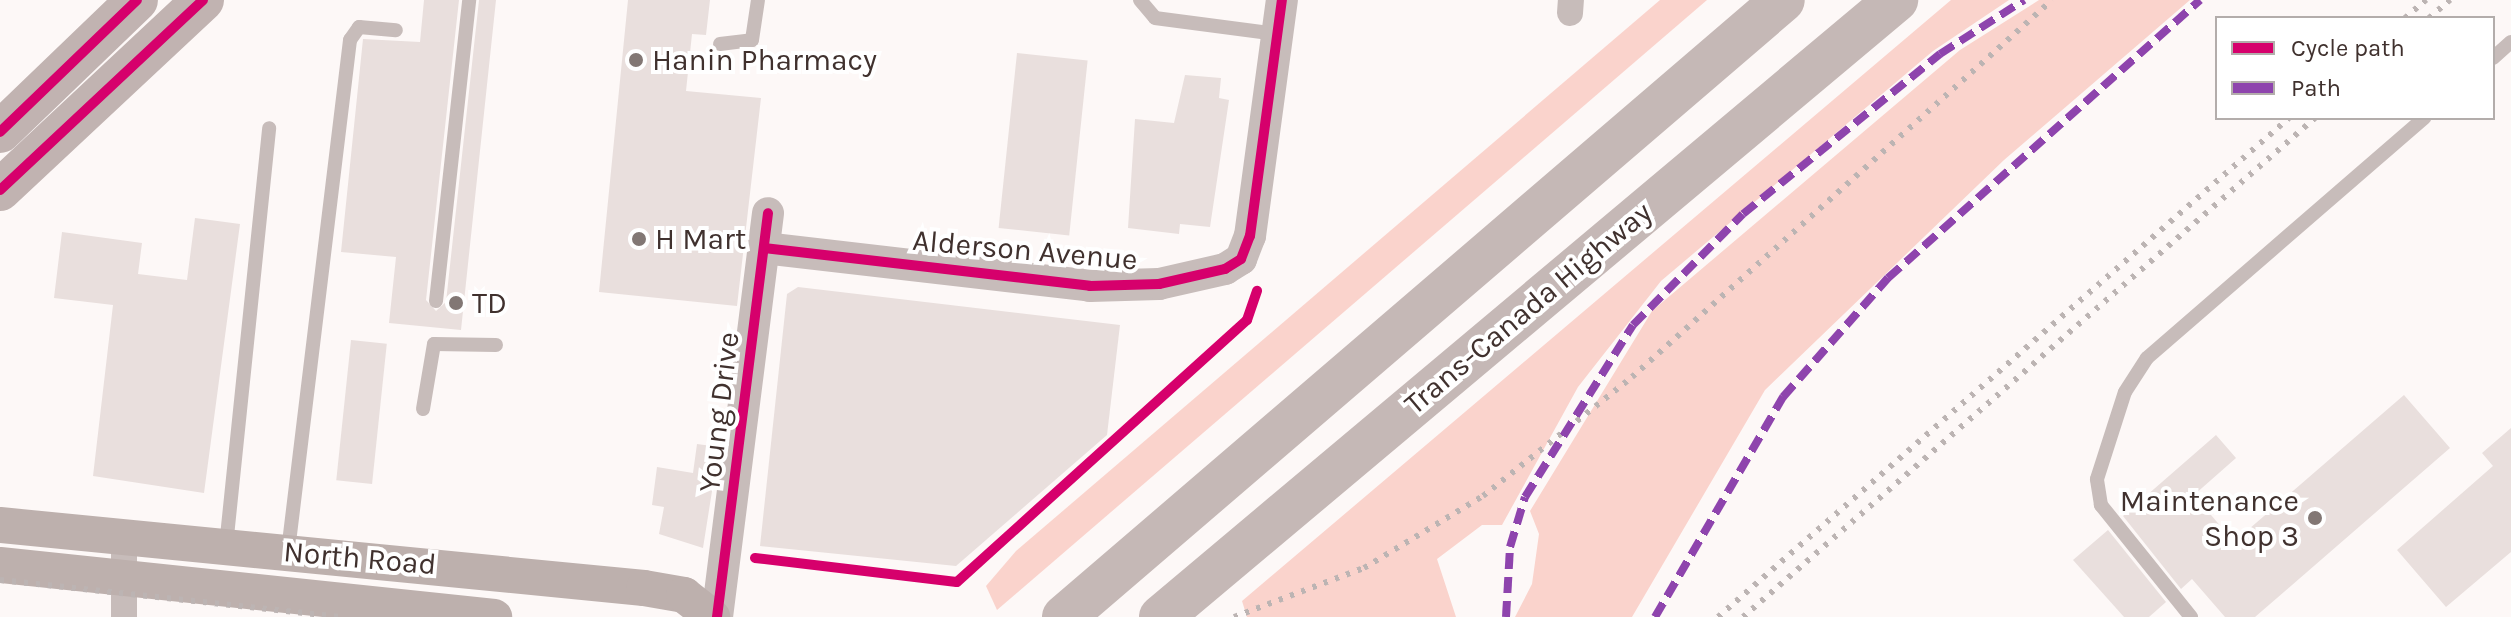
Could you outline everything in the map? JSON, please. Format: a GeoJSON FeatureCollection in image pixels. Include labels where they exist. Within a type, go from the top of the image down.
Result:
{"type":"FeatureCollection","features":[{"type":"Feature","properties":{"kind":"highway"},"geometry":{"type":"LineString","coordinates":[[1064,617],[1783,0]]}},
{"type":"Feature","properties":{"kind":"highway","name":"Trans-Canada Highway"},"geometry":{"type":"LineString","coordinates":[[1175,605],[1896,0]]}},
{"type":"Feature","properties":{"kind":"main road"},"geometry":{"type":"LineString","coordinates":[[0,132],[137,0]]}},
{"type":"Feature","properties":{"kind":"main road"},"geometry":{"type":"LineString","coordinates":[[0,190],[203,0]]}},
{"type":"Feature","properties":{"kind":"main road","name":"North Road"},"geometry":{"type":"LineString","coordinates":[[0,525],[288,551],[684,595],[714,617]]}},
{"type":"Feature","properties":{"kind":"main road","name":"North Road"},"geometry":{"type":"LineString","coordinates":[[0,565],[494,617]]}},
{"type":"Feature","properties":{"kind":"main road"},"geometry":{"type":"LineString","coordinates":[[394,605],[463,570],[508,617]]}},
{"type":"Feature","properties":{"kind":"street","name":"Alderson Avenue"},"geometry":{"type":"LineString","coordinates":[[764,248],[1090,286],[1159,284],[1225,269],[1241,259],[1250,236],[1282,0]]}},
{"type":"Feature","properties":{"kind":"street","name":"Young Drive"},"geometry":{"type":"LineString","coordinates":[[714,617],[768,213]]}},
{"type":"Feature","properties":{"kind":"street"},"geometry":{"type":"LineString","coordinates":[[124,537],[124,617]]}},
{"type":"Feature","properties":{"kind":"lane"},"geometry":{"type":"LineString","coordinates":[[436,301],[469,0]]}},
{"type":"Feature","properties":{"kind":"lane"},"geometry":{"type":"LineString","coordinates":[[720,44],[752,40],[758,0]]}},
{"type":"Feature","properties":{"kind":"lane"},"geometry":{"type":"LineString","coordinates":[[1140,0],[1155,18],[1277,34]]}},
{"type":"Feature","properties":{"kind":"lane"},"geometry":{"type":"LineString","coordinates":[[288,551],[350,40],[359,27],[396,30]]}},
{"type":"Feature","properties":{"kind":"lane"},"geometry":{"type":"LineString","coordinates":[[2495,56],[2511,42]]}},
{"type":"Feature","properties":{"kind":"lane"},"geometry":{"type":"LineString","coordinates":[[2191,617],[2101,505],[2097,479],[2125,392],[2147,358],[2422,120]]}},
{"type":"Feature","properties":{"kind":"lane"},"geometry":{"type":"LineString","coordinates":[[226,546],[269,128]]}},
{"type":"Feature","properties":{"kind":"lane"},"geometry":{"type":"LineString","coordinates":[[423,409],[434,344],[496,345]]}},
{"type":"Feature","properties":{"kind":"shaded area"},"geometry":{"type":"Polygon","coordinates":[[[1660,0],[1707,0],[997,610],[986,586],[1016,551],[1660,0]]]}},
{"type":"Feature","properties":{"kind":"shaded area"},"geometry":{"type":"Polygon","coordinates":[[[1951,0],[2009,0],[1933,51],[1661,281],[1578,387],[1502,525],[1482,525],[1437,559],[1456,617],[1247,617],[1242,601],[1951,0]]]}},
{"type":"Feature","properties":{"kind":"shaded area"},"geometry":{"type":"Polygon","coordinates":[[[2039,0],[2190,0],[2004,160],[1765,390],[1632,617],[1515,617],[1532,584],[1539,534],[1530,511],[1652,311],[1960,50],[2039,0]]]}},
{"type":"Feature","properties":{"kind":"building"},"geometry":{"type":"Polygon","coordinates":[[[424,0],[459,0],[426,300],[436,311],[446,302],[479,0],[496,0],[461,330],[389,323],[396,257],[341,252],[363,39],[420,42],[424,0]]]}},
{"type":"Feature","properties":{"kind":"building"},"geometry":{"type":"Polygon","coordinates":[[[628,0],[710,0],[706,35],[692,34],[686,91],[761,98],[737,306],[599,292],[628,0]]]}},
{"type":"Feature","properties":{"kind":"building"},"geometry":{"type":"Polygon","coordinates":[[[1017,53],[1088,60],[1069,235],[999,228],[1017,53]]]}},
{"type":"Feature","properties":{"kind":"building"},"geometry":{"type":"Polygon","coordinates":[[[1185,75],[1221,78],[1219,98],[1229,100],[1210,227],[1180,224],[1179,234],[1128,228],[1135,119],[1174,123],[1185,75]]]}},
{"type":"Feature","properties":{"kind":"building"},"geometry":{"type":"Polygon","coordinates":[[[195,218],[240,224],[204,493],[93,476],[113,305],[54,298],[62,232],[142,243],[138,274],[187,280],[195,218]]]}},
{"type":"Feature","properties":{"kind":"building"},"geometry":{"type":"Polygon","coordinates":[[[798,287],[1120,325],[1107,435],[956,566],[760,546],[787,294],[798,287]]]}},
{"type":"Feature","properties":{"kind":"building"},"geometry":{"type":"Polygon","coordinates":[[[351,340],[387,344],[372,484],[336,480],[351,340]]]}},
{"type":"Feature","properties":{"kind":"building","name":"Maintenance Shop 3"},"geometry":{"type":"Polygon","coordinates":[[[2404,395],[2450,448],[2255,617],[2225,617],[2192,579],[2181,589],[2123,516],[2216,435],[2236,458],[2194,495],[2234,542],[2404,395]]]}},
{"type":"Feature","properties":{"kind":"building"},"geometry":{"type":"Polygon","coordinates":[[[2511,428],[2511,552],[2446,607],[2397,550],[2493,466],[2482,453],[2511,428]]]}},
{"type":"Feature","properties":{"kind":"building"},"geometry":{"type":"Polygon","coordinates":[[[697,444],[719,447],[703,548],[659,534],[664,507],[652,505],[657,467],[693,473],[697,444]]]}},
{"type":"Feature","properties":{"kind":"building"},"geometry":{"type":"Polygon","coordinates":[[[2108,530],[2166,602],[2149,617],[2124,617],[2073,560],[2108,530]]]}},
{"type":"Feature","properties":{"kind":"railway"},"geometry":{"type":"LineString","coordinates":[[1234,617],[1364,568],[1483,496],[1632,377],[2052,0]]}},
{"type":"Feature","properties":{"kind":"railway"},"geometry":{"type":"LineString","coordinates":[[2407,16],[2426,0]]}},
{"type":"Feature","properties":{"kind":"railway"},"geometry":{"type":"LineString","coordinates":[[2431,16],[2450,0]]}},
{"type":"Feature","properties":{"kind":"railway"},"geometry":{"type":"LineString","coordinates":[[1718,617],[2287,120]]}},
{"type":"Feature","properties":{"kind":"railway"},"geometry":{"type":"LineString","coordinates":[[1743,617],[2313,120]]}},
{"type":"Feature","properties":{"kind":"railway"},"geometry":{"type":"LineString","coordinates":[[0,580],[342,617]]}},
{"type":"Feature","properties":{"kind":"marked path"},"geometry":{"type":"LineString","coordinates":[[1506,617],[1510,547],[1525,497],[1633,325],[1743,214],[1940,54],[2024,0]]}},
{"type":"Feature","properties":{"kind":"marked path"},"geometry":{"type":"LineString","coordinates":[[1655,617],[1783,397],[1888,278],[2200,0]]}},
{"type":"Feature","properties":{"kind":"cycle path"},"geometry":{"type":"LineString","coordinates":[[0,132],[137,0]]}},
{"type":"Feature","properties":{"kind":"cycle path"},"geometry":{"type":"LineString","coordinates":[[0,190],[203,0]]}},
{"type":"Feature","properties":{"kind":"cycle path"},"geometry":{"type":"LineString","coordinates":[[764,248],[1090,286],[1159,284],[1225,269],[1241,259],[1250,236],[1282,0]]}},
{"type":"Feature","properties":{"kind":"cycle path"},"geometry":{"type":"LineString","coordinates":[[717,617],[768,213]]}},
{"type":"Feature","properties":{"kind":"cycle path"},"geometry":{"type":"LineString","coordinates":[[755,558],[957,582],[1247,320],[1257,291]]}},
{"type":"Feature","properties":{"kind":"place","name":"Hanin Pharmacy"},"geometry":{"type":"Point","coordinates":[636,60]}},
{"type":"Feature","properties":{"kind":"place","name":"H Mart"},"geometry":{"type":"Point","coordinates":[639,239]}},
{"type":"Feature","properties":{"kind":"place","name":"TD"},"geometry":{"type":"Point","coordinates":[456,303]}},
{"type":"Feature","properties":{"kind":"place","name":"Maintenance Shop 3"},"geometry":{"type":"Point","coordinates":[2315,518]}}]}
